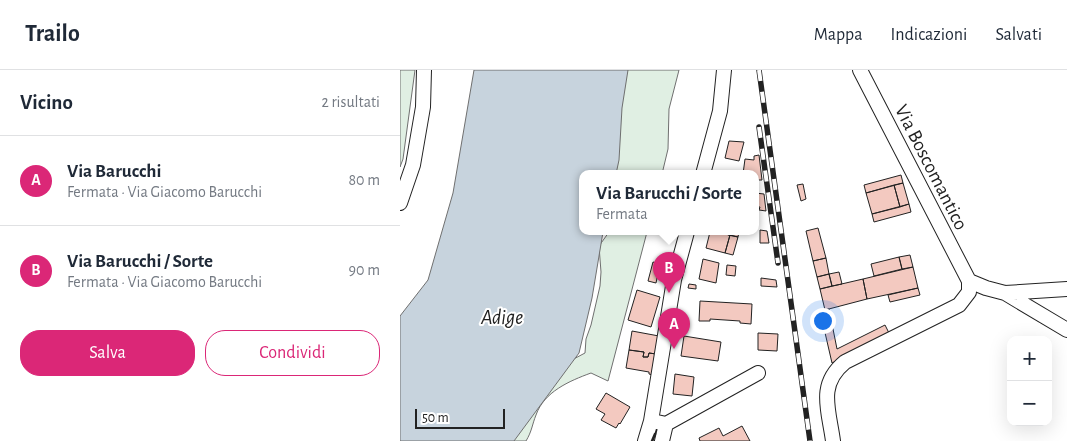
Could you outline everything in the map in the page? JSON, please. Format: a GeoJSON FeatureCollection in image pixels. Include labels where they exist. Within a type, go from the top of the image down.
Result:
{"type":"FeatureCollection","features":[{"type":"Feature","properties":{"kind":"street"},"geometry":{"type":"LineString","coordinates":[[400,202],[413,165],[423,107],[424,70]]}},
{"type":"Feature","properties":{"kind":"street"},"geometry":{"type":"LineString","coordinates":[[704,170],[720,111],[724,70]]}},
{"type":"Feature","properties":{"kind":"street","name":"Via Boscomantico"},"geometry":{"type":"LineString","coordinates":[[860,70],[969,281]]}},
{"type":"Feature","properties":{"kind":"street"},"geometry":{"type":"LineString","coordinates":[[645,441],[651,421],[674,280],[686,235]]}},
{"type":"Feature","properties":{"kind":"street"},"geometry":{"type":"LineString","coordinates":[[834,441],[828,403],[828,385],[835,371],[845,362],[959,305],[969,292],[969,281],[986,288],[1005,292],[1067,289]]}},
{"type":"Feature","properties":{"kind":"street"},"geometry":{"type":"LineString","coordinates":[[1005,292],[1067,330]]}},
{"type":"Feature","properties":{"kind":"street"},"geometry":{"type":"LineString","coordinates":[[651,421],[666,424],[758,373]]}},
{"type":"Feature","properties":{"kind":"street"},"geometry":{"type":"LineString","coordinates":[[662,441],[666,424]]}},
{"type":"Feature","properties":{"kind":"green space"},"geometry":{"type":"Polygon","coordinates":[[[400,70],[415,70],[403,159],[400,167],[400,70]]]}},
{"type":"Feature","properties":{"kind":"green space"},"geometry":{"type":"Polygon","coordinates":[[[627,70],[679,70],[669,109],[668,149],[663,170],[612,170],[627,70]]]}},
{"type":"Feature","properties":{"kind":"green space"},"geometry":{"type":"Polygon","coordinates":[[[607,235],[646,235],[608,381],[591,373],[558,388],[540,407],[526,441],[510,441],[568,362],[585,353],[586,339],[600,286],[599,246],[607,235]]]}},
{"type":"Feature","properties":{"kind":"water","name":"Adige"},"geometry":{"type":"Polygon","coordinates":[[[474,70],[628,70],[622,108],[617,170],[579,170],[579,235],[602,235],[592,298],[579,353],[514,441],[400,441],[400,316],[428,280],[453,193],[474,70]]]}},
{"type":"Feature","properties":{"kind":"building"},"geometry":{"type":"Polygon","coordinates":[[[729,141],[744,142],[739,161],[725,158],[729,141]]]}},
{"type":"Feature","properties":{"kind":"building"},"geometry":{"type":"Polygon","coordinates":[[[759,155],[762,180],[759,180],[759,170],[744,170],[745,159],[754,160],[754,156],[759,155]]]}},
{"type":"Feature","properties":{"kind":"building"},"geometry":{"type":"Polygon","coordinates":[[[901,175],[903,183],[866,193],[864,185],[901,175]]]}},
{"type":"Feature","properties":{"kind":"building"},"geometry":{"type":"Polygon","coordinates":[[[903,183],[909,204],[900,207],[894,185],[903,183]]]}},
{"type":"Feature","properties":{"kind":"building"},"geometry":{"type":"Polygon","coordinates":[[[803,184],[806,199],[801,201],[797,185],[803,184]]]}},
{"type":"Feature","properties":{"kind":"building"},"geometry":{"type":"Polygon","coordinates":[[[894,185],[900,207],[872,214],[866,193],[894,185]]]}},
{"type":"Feature","properties":{"kind":"building"},"geometry":{"type":"Polygon","coordinates":[[[759,193],[764,194],[766,211],[759,210],[759,193]]]}},
{"type":"Feature","properties":{"kind":"building"},"geometry":{"type":"Polygon","coordinates":[[[909,204],[911,212],[874,222],[872,214],[909,204]]]}},
{"type":"Feature","properties":{"kind":"building"},"geometry":{"type":"Polygon","coordinates":[[[818,228],[826,258],[813,261],[806,231],[818,228]]]}},
{"type":"Feature","properties":{"kind":"building"},"geometry":{"type":"Polygon","coordinates":[[[760,230],[767,231],[769,243],[760,243],[760,230]]]}},
{"type":"Feature","properties":{"kind":"building"},"geometry":{"type":"Polygon","coordinates":[[[709,235],[730,235],[725,253],[706,248],[709,235]]]}},
{"type":"Feature","properties":{"kind":"building"},"geometry":{"type":"Polygon","coordinates":[[[730,235],[738,237],[733,255],[725,253],[730,235]]]}},
{"type":"Feature","properties":{"kind":"building"},"geometry":{"type":"Polygon","coordinates":[[[910,255],[913,267],[902,269],[899,257],[910,255]]]}},
{"type":"Feature","properties":{"kind":"building"},"geometry":{"type":"Polygon","coordinates":[[[899,257],[902,269],[874,276],[871,264],[899,257]]]}},
{"type":"Feature","properties":{"kind":"building"},"geometry":{"type":"Polygon","coordinates":[[[826,258],[829,274],[817,277],[813,261],[826,258]]]}},
{"type":"Feature","properties":{"kind":"building"},"geometry":{"type":"Polygon","coordinates":[[[703,259],[719,263],[716,283],[699,279],[703,259]]]}},
{"type":"Feature","properties":{"kind":"building"},"geometry":{"type":"Polygon","coordinates":[[[653,262],[660,264],[656,283],[648,281],[653,262]]]}},
{"type":"Feature","properties":{"kind":"building"},"geometry":{"type":"Polygon","coordinates":[[[664,264],[672,267],[670,275],[661,274],[664,264]]]}},
{"type":"Feature","properties":{"kind":"building"},"geometry":{"type":"Polygon","coordinates":[[[727,265],[736,266],[735,276],[726,275],[727,265]]]}},
{"type":"Feature","properties":{"kind":"building"},"geometry":{"type":"Polygon","coordinates":[[[913,267],[918,288],[867,299],[863,279],[913,267]]]}},
{"type":"Feature","properties":{"kind":"building"},"geometry":{"type":"Polygon","coordinates":[[[839,272],[842,284],[832,286],[829,274],[839,272]]]}},
{"type":"Feature","properties":{"kind":"building"},"geometry":{"type":"Polygon","coordinates":[[[829,274],[832,286],[820,289],[817,277],[829,274]]]}},
{"type":"Feature","properties":{"kind":"building"},"geometry":{"type":"Polygon","coordinates":[[[761,278],[776,280],[777,287],[761,286],[761,278]]]}},
{"type":"Feature","properties":{"kind":"building"},"geometry":{"type":"Polygon","coordinates":[[[863,279],[867,299],[825,310],[820,289],[863,279]]]}},
{"type":"Feature","properties":{"kind":"building"},"geometry":{"type":"Polygon","coordinates":[[[689,284],[696,285],[696,289],[688,288],[689,284]]]}},
{"type":"Feature","properties":{"kind":"building"},"geometry":{"type":"Polygon","coordinates":[[[918,288],[920,295],[890,302],[888,295],[918,288]]]}},
{"type":"Feature","properties":{"kind":"building"},"geometry":{"type":"Polygon","coordinates":[[[637,290],[660,297],[651,327],[628,320],[637,290]]]}},
{"type":"Feature","properties":{"kind":"building"},"geometry":{"type":"Polygon","coordinates":[[[700,301],[752,304],[751,324],[740,323],[740,321],[710,319],[710,321],[699,321],[700,301]]]}},
{"type":"Feature","properties":{"kind":"building"},"geometry":{"type":"Polygon","coordinates":[[[829,309],[837,349],[885,325],[890,335],[832,363],[820,311],[829,309]]]}},
{"type":"Feature","properties":{"kind":"building"},"geometry":{"type":"Polygon","coordinates":[[[632,331],[659,336],[656,354],[649,353],[648,357],[643,357],[644,352],[629,350],[632,331]]]}},
{"type":"Feature","properties":{"kind":"building"},"geometry":{"type":"Polygon","coordinates":[[[758,333],[778,334],[777,351],[758,350],[758,333]]]}},
{"type":"Feature","properties":{"kind":"building"},"geometry":{"type":"Polygon","coordinates":[[[684,336],[721,342],[718,361],[681,356],[684,336]]]}},
{"type":"Feature","properties":{"kind":"building"},"geometry":{"type":"Polygon","coordinates":[[[629,350],[644,352],[643,357],[648,357],[649,353],[656,354],[653,375],[649,374],[649,372],[626,368],[629,350]]]}},
{"type":"Feature","properties":{"kind":"building"},"geometry":{"type":"Polygon","coordinates":[[[675,374],[694,377],[692,396],[673,394],[675,374]]]}},
{"type":"Feature","properties":{"kind":"building"},"geometry":{"type":"Polygon","coordinates":[[[606,393],[630,407],[616,428],[601,420],[605,414],[596,409],[606,393]]]}},
{"type":"Feature","properties":{"kind":"building"},"geometry":{"type":"Polygon","coordinates":[[[742,426],[750,441],[700,441],[699,438],[719,428],[723,436],[742,426]]]}},
{"type":"Feature","properties":{"kind":"railway"},"geometry":{"type":"LineString","coordinates":[[759,70],[810,441]]}},
{"type":"Feature","properties":{"kind":"railway"},"geometry":{"type":"LineString","coordinates":[[759,127],[778,263]]}},
{"type":"Feature","properties":{"kind":"wall"},"geometry":{"type":"LineString","coordinates":[[652,441],[655,434]]}},
{"type":"Feature","properties":{"kind":"place","name":"Via Barucchi / Sorte"},"geometry":{"type":"Point","coordinates":[669,293]}},
{"type":"Feature","properties":{"kind":"place","name":"Via Barucchi"},"geometry":{"type":"Point","coordinates":[674,349]}}]}
